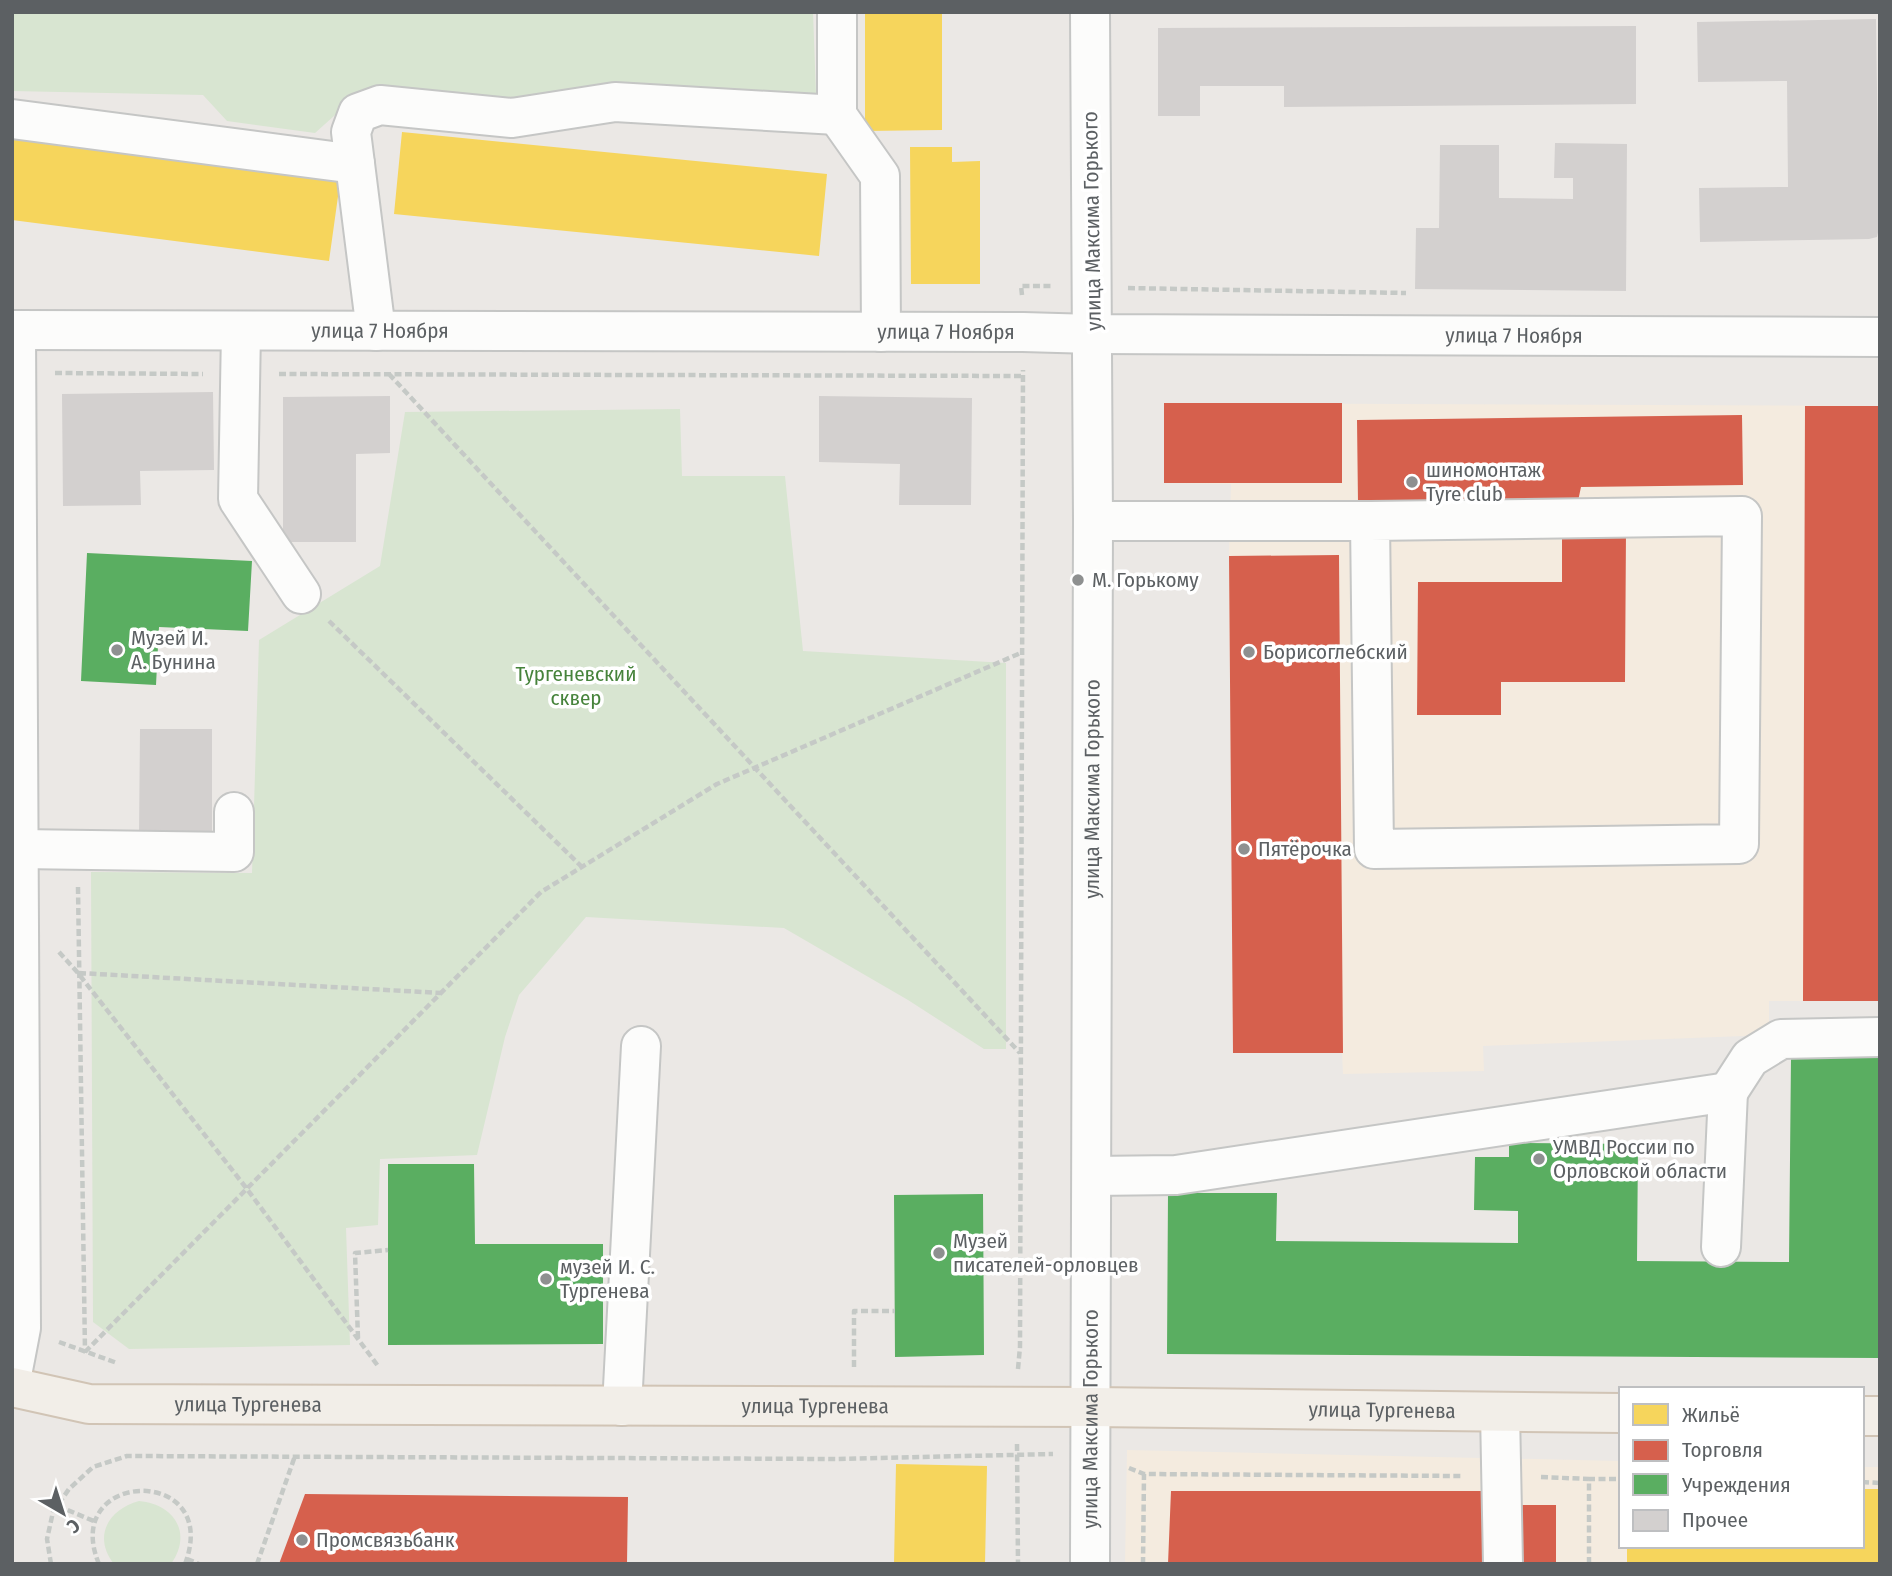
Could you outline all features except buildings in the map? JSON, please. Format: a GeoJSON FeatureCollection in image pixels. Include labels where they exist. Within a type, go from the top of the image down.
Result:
{"type":"FeatureCollection","features":[{"type":"Feature","properties":{"kind":"main road","name":"улица Тургенева"},"geometry":{"type":"LineString","coordinates":[[12,1387],[89,1404],[1091,1407],[1619,1413]]}},
{"type":"Feature","properties":{"kind":"street"},"geometry":{"type":"LineString","coordinates":[[837,12],[837,115],[880,176],[881,332]]}},
{"type":"Feature","properties":{"kind":"street","name":"улица Максима Горького"},"geometry":{"type":"LineString","coordinates":[[1090,12],[1093,334],[1090,1564]]}},
{"type":"Feature","properties":{"kind":"street"},"geometry":{"type":"LineString","coordinates":[[376,331],[351,132],[358,113],[380,105],[512,118],[615,103],[837,115]]}},
{"type":"Feature","properties":{"kind":"street"},"geometry":{"type":"LineString","coordinates":[[12,119],[355,164]]}},
{"type":"Feature","properties":{"kind":"street"},"geometry":{"type":"LineString","coordinates":[[12,1376],[21,1328],[14,330]]}},
{"type":"Feature","properties":{"kind":"street","name":"улица 7 Ноября"},"geometry":{"type":"LineString","coordinates":[[14,330],[1023,332],[1880,338]]}},
{"type":"Feature","properties":{"kind":"street"},"geometry":{"type":"LineString","coordinates":[[241,331],[238,499],[301,594]]}},
{"type":"Feature","properties":{"kind":"street"},"geometry":{"type":"LineString","coordinates":[[1093,521],[1370,521],[1742,516],[1739,844],[1374,849],[1370,521]]}},
{"type":"Feature","properties":{"kind":"street"},"geometry":{"type":"LineString","coordinates":[[19,849],[234,852],[234,812]]}},
{"type":"Feature","properties":{"kind":"street"},"geometry":{"type":"LineString","coordinates":[[1721,1247],[1728,1092],[1750,1058],[1781,1039],[1880,1037]]}},
{"type":"Feature","properties":{"kind":"street"},"geometry":{"type":"LineString","coordinates":[[622,1406],[641,1046]]}},
{"type":"Feature","properties":{"kind":"street"},"geometry":{"type":"LineString","coordinates":[[1092,1176],[1176,1175],[1728,1092]]}},
{"type":"Feature","properties":{"kind":"street"},"geometry":{"type":"LineString","coordinates":[[1500,1412],[1503,1564]]}},
{"type":"Feature","properties":{"kind":"path"},"geometry":{"type":"LineString","coordinates":[[1017,1564],[1023,652],[1021,286],[1092,286]]}},
{"type":"Feature","properties":{"kind":"path"},"geometry":{"type":"LineString","coordinates":[[52,373],[1023,376]]}},
{"type":"Feature","properties":{"kind":"path"},"geometry":{"type":"LineString","coordinates":[[389,374],[1021,1054]]}},
{"type":"Feature","properties":{"kind":"path"},"geometry":{"type":"LineString","coordinates":[[301,594],[582,867]]}},
{"type":"Feature","properties":{"kind":"path"},"geometry":{"type":"LineString","coordinates":[[78,850],[85,1352],[541,892],[718,784],[1023,652]]}},
{"type":"Feature","properties":{"kind":"path"},"geometry":{"type":"LineString","coordinates":[[19,910],[78,973],[247,1189],[378,1366],[392,1366]]}},
{"type":"Feature","properties":{"kind":"path"},"geometry":{"type":"LineString","coordinates":[[78,973],[442,993]]}},
{"type":"Feature","properties":{"kind":"path"},"geometry":{"type":"LineString","coordinates":[[358,1340],[355,1253],[388,1250]]}},
{"type":"Feature","properties":{"kind":"path"},"geometry":{"type":"LineString","coordinates":[[854,1372],[854,1311],[895,1311]]}},
{"type":"Feature","properties":{"kind":"path"},"geometry":{"type":"LineString","coordinates":[[51,1564],[47,1539],[54,1512],[69,1489],[93,1466],[127,1456],[836,1460],[1091,1453],[1144,1474],[1619,1479]]}},
{"type":"Feature","properties":{"kind":"path"},"geometry":{"type":"LineString","coordinates":[[257,1564],[295,1457]]}},
{"type":"Feature","properties":{"kind":"path"},"geometry":{"type":"LineString","coordinates":[[1143,1564],[1144,1474]]}},
{"type":"Feature","properties":{"kind":"path"},"geometry":{"type":"LineString","coordinates":[[1589,1479],[1589,1564]]}},
{"type":"Feature","properties":{"kind":"path"},"geometry":{"type":"LineString","coordinates":[[99,1564],[93,1547],[93,1530],[99,1514],[109,1501],[138,1489],[161,1493],[180,1507],[188,1520],[192,1535],[186,1562],[199,1564]]}},
{"type":"Feature","properties":{"kind":"path"},"geometry":{"type":"LineString","coordinates":[[58,1506],[96,1522]]}},
{"type":"Feature","properties":{"kind":"shaded area"},"geometry":{"type":"Polygon","coordinates":[[[1164,403],[1880,406],[1880,1001],[1769,1001],[1769,1035],[1483,1046],[1484,1071],[1343,1074],[1342,1053],[1233,1053],[1229,556],[1231,484],[1164,483],[1164,403]]]}},
{"type":"Feature","properties":{"kind":"shaded area"},"geometry":{"type":"Polygon","coordinates":[[[1127,1450],[1619,1461],[1619,1548],[1864,1548],[1864,1467],[1880,1467],[1880,1564],[1125,1564],[1127,1450]]]}},
{"type":"Feature","properties":{"kind":"green space"},"geometry":{"type":"Polygon","coordinates":[[[12,12],[813,12],[816,94],[608,83],[505,101],[363,90],[315,133],[227,121],[203,95],[12,91],[12,12]]]}},
{"type":"Feature","properties":{"kind":"green space","name":"Тургеневский сквер"},"geometry":{"type":"Polygon","coordinates":[[[680,409],[682,476],[785,476],[803,651],[1006,663],[1006,1049],[984,1049],[908,1000],[784,928],[586,917],[519,995],[505,1037],[477,1155],[380,1159],[378,1225],[346,1228],[350,1345],[129,1349],[93,1322],[91,872],[252,873],[259,640],[380,566],[405,412],[680,409]]]}},
{"type":"Feature","properties":{"kind":"green space"},"geometry":{"type":"Polygon","coordinates":[[[139,1501],[162,1508],[176,1522],[180,1531],[180,1542],[171,1564],[114,1564],[108,1554],[104,1543],[107,1525],[119,1510],[139,1501]]]}},
{"type":"Feature","properties":{"kind":"place","name":"шиномонтаж Tyre club"},"geometry":{"type":"Point","coordinates":[1412,482]}},
{"type":"Feature","properties":{"kind":"place","name":"М. Горькому"},"geometry":{"type":"Point","coordinates":[1078,580]}},
{"type":"Feature","properties":{"kind":"place","name":"Музей И. А. Бунина"},"geometry":{"type":"Point","coordinates":[117,650]}},
{"type":"Feature","properties":{"kind":"place","name":"Борисоглебский"},"geometry":{"type":"Point","coordinates":[1249,652]}},
{"type":"Feature","properties":{"kind":"place","name":"Пятёрочка"},"geometry":{"type":"Point","coordinates":[1244,849]}},
{"type":"Feature","properties":{"kind":"place","name":"УМВД России по Орловской области"},"geometry":{"type":"Point","coordinates":[1539,1159]}},
{"type":"Feature","properties":{"kind":"place","name":"Музей писателей-орловцев"},"geometry":{"type":"Point","coordinates":[939,1253]}},
{"type":"Feature","properties":{"kind":"place","name":"музей И. С. Тургенева"},"geometry":{"type":"Point","coordinates":[546,1279]}},
{"type":"Feature","properties":{"kind":"place","name":"Промсвязьбанк"},"geometry":{"type":"Point","coordinates":[302,1540]}}]}
